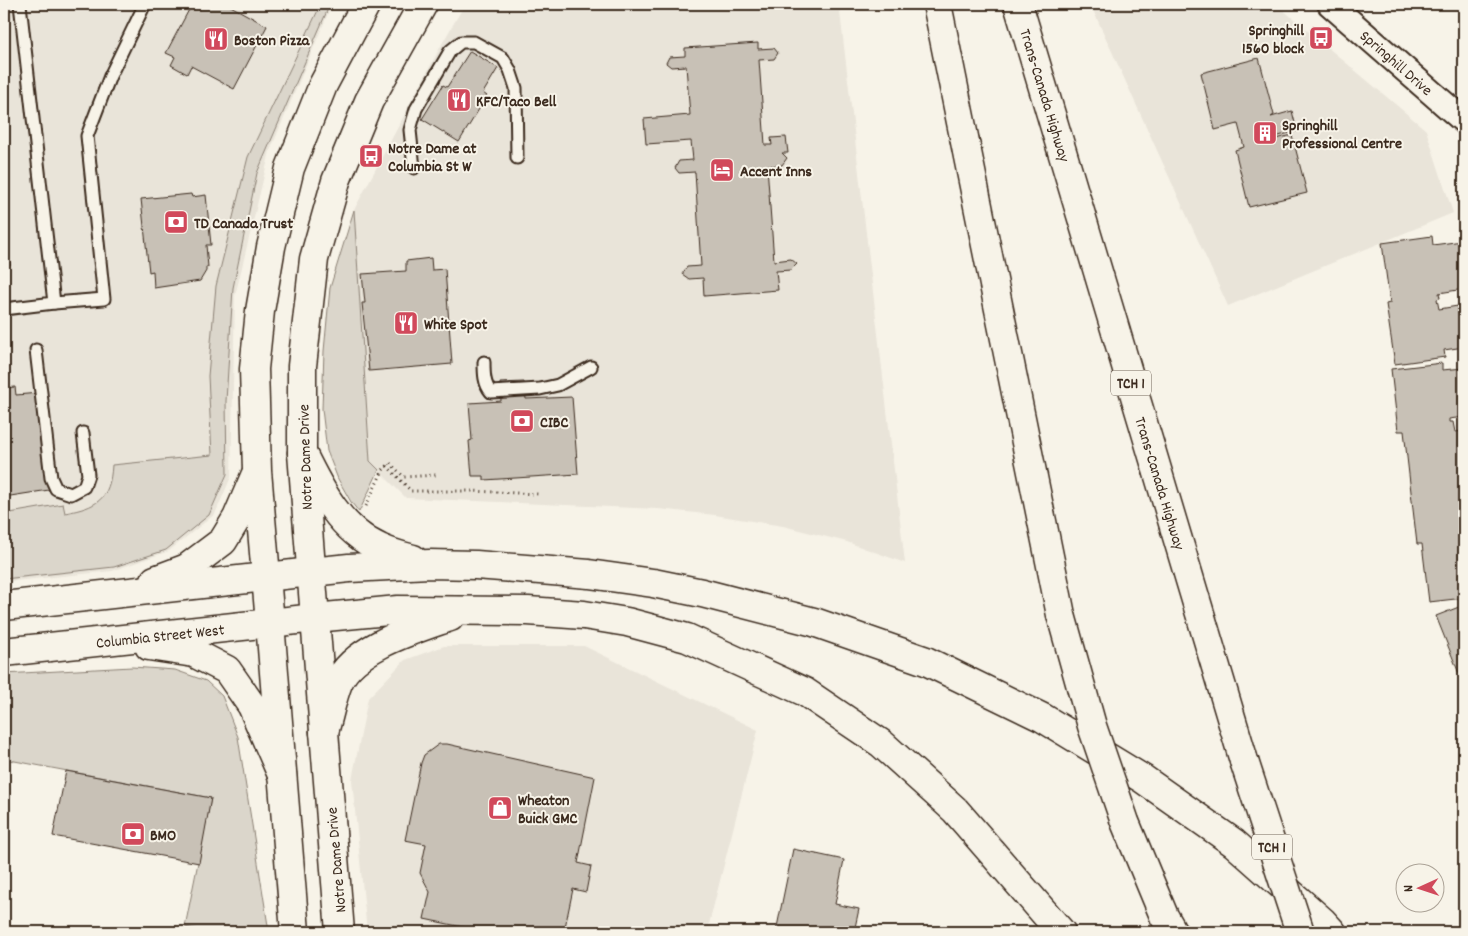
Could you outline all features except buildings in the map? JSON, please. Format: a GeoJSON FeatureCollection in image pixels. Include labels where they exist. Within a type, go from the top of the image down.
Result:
{"type":"FeatureCollection","features":[{"type":"Feature","properties":{"kind":"main road"},"geometry":{"type":"LineString","coordinates":[[295,932],[257,471],[254,369],[260,311],[273,239],[290,168],[323,84],[366,4]]}},
{"type":"Feature","properties":{"kind":"main road","name":"Notre Dame Drive"},"geometry":{"type":"LineString","coordinates":[[340,932],[302,453],[302,366],[314,259],[336,181],[369,101],[423,4]]}},
{"type":"Feature","properties":{"kind":"main road"},"geometry":{"type":"LineString","coordinates":[[937,4],[1061,615],[1092,726],[1125,822],[1169,924]]}},
{"type":"Feature","properties":{"kind":"main road","name":"Trans-Canada Highway"},"geometry":{"type":"LineString","coordinates":[[1018,4],[1244,761],[1300,932]]}},
{"type":"Feature","properties":{"kind":"main road"},"geometry":{"type":"LineString","coordinates":[[302,453],[320,490],[348,527],[379,548],[429,564]]}},
{"type":"Feature","properties":{"kind":"main road"},"geometry":{"type":"LineString","coordinates":[[123,592],[187,568],[223,540],[237,518],[257,471]]}},
{"type":"Feature","properties":{"kind":"main road"},"geometry":{"type":"LineString","coordinates":[[4,606],[349,568],[429,564],[530,568],[589,574],[702,592],[814,622],[926,661],[1043,718],[1143,779],[1234,843],[1332,932]]}},
{"type":"Feature","properties":{"kind":"main road","name":"Columbia Street West"},"geometry":{"type":"LineString","coordinates":[[4,652],[270,622],[398,610],[528,611],[584,615],[627,622],[687,638],[805,692],[882,744],[955,810],[1061,932]]}},
{"type":"Feature","properties":{"kind":"main road"},"geometry":{"type":"LineString","coordinates":[[324,732],[339,682],[356,659],[399,635],[470,610]]}},
{"type":"Feature","properties":{"kind":"main road"},"geometry":{"type":"LineString","coordinates":[[110,640],[194,653],[227,670],[252,706],[282,775]]}},
{"type":"Feature","properties":{"kind":"street","name":"Springhill Drive"},"geometry":{"type":"LineString","coordinates":[[1330,4],[1464,122]]}},
{"type":"Feature","properties":{"kind":"lane"},"geometry":{"type":"LineString","coordinates":[[20,4],[54,303]]}},
{"type":"Feature","properties":{"kind":"lane"},"geometry":{"type":"LineString","coordinates":[[4,309],[104,299],[87,136],[110,76],[145,4]]}},
{"type":"Feature","properties":{"kind":"lane"},"geometry":{"type":"LineString","coordinates":[[414,168],[410,130],[416,109],[450,51],[461,42],[474,42],[502,58],[510,70],[516,88],[517,158]]}},
{"type":"Feature","properties":{"kind":"lane"},"geometry":{"type":"LineString","coordinates":[[36,350],[51,478],[56,489],[71,494],[84,487],[88,475],[83,433]]}},
{"type":"Feature","properties":{"kind":"lane"},"geometry":{"type":"LineString","coordinates":[[484,362],[487,388],[491,392],[540,389],[558,385],[591,367]]}},
{"type":"Feature","properties":{"kind":"path"},"geometry":{"type":"LineString","coordinates":[[370,499],[383,470],[390,463],[404,477],[436,475]]}},
{"type":"Feature","properties":{"kind":"path"},"geometry":{"type":"LineString","coordinates":[[387,466],[411,491],[539,494]]}},
{"type":"Feature","properties":{"kind":"shaded area"},"geometry":{"type":"Polygon","coordinates":[[[4,4],[332,4],[270,151],[235,296],[231,477],[215,514],[169,551],[112,571],[4,582],[4,4]]]}},
{"type":"Feature","properties":{"kind":"shaded area"},"geometry":{"type":"Polygon","coordinates":[[[321,4],[325,4],[327,11],[257,173],[233,288],[226,401],[227,474],[209,515],[166,550],[114,567],[4,579],[4,514],[63,504],[65,513],[86,508],[100,500],[105,494],[111,477],[112,465],[212,455],[208,376],[216,286],[248,157],[321,4]]]}},
{"type":"Feature","properties":{"kind":"shaded area"},"geometry":{"type":"Polygon","coordinates":[[[465,4],[839,4],[905,563],[847,542],[783,526],[715,515],[658,509],[406,498],[370,462],[354,210],[465,4]]]}},
{"type":"Feature","properties":{"kind":"shaded area"},"geometry":{"type":"Polygon","coordinates":[[[1097,4],[1276,4],[1426,130],[1453,213],[1228,306],[1093,10],[1097,4]]]}},
{"type":"Feature","properties":{"kind":"shaded area"},"geometry":{"type":"Polygon","coordinates":[[[354,210],[370,461],[379,470],[359,512],[338,479],[327,451],[322,409],[324,351],[330,288],[354,210]]]}},
{"type":"Feature","properties":{"kind":"shaded area"},"geometry":{"type":"Polygon","coordinates":[[[444,646],[584,646],[758,730],[707,932],[367,932],[352,780],[368,698],[405,660],[444,646]]]}},
{"type":"Feature","properties":{"kind":"shaded area"},"geometry":{"type":"Polygon","coordinates":[[[132,667],[175,670],[206,681],[222,696],[238,737],[269,932],[209,932],[185,927],[211,798],[4,759],[4,674],[132,667]]]}},
{"type":"Feature","properties":{"kind":"place","name":"Springhill 1560 block"},"geometry":{"type":"Point","coordinates":[1321,38]}},
{"type":"Feature","properties":{"kind":"place","name":"Boston Pizza"},"geometry":{"type":"Point","coordinates":[216,39]}},
{"type":"Feature","properties":{"kind":"place","name":"KFC/Taco Bell"},"geometry":{"type":"Point","coordinates":[459,100]}},
{"type":"Feature","properties":{"kind":"place","name":"Springhill Professional Centre"},"geometry":{"type":"Point","coordinates":[1265,133]}},
{"type":"Feature","properties":{"kind":"place","name":"Notre Dame at Columbia St W"},"geometry":{"type":"Point","coordinates":[371,156]}},
{"type":"Feature","properties":{"kind":"place","name":"Accent Inns"},"geometry":{"type":"Point","coordinates":[722,170]}},
{"type":"Feature","properties":{"kind":"place","name":"TD Canada Trust"},"geometry":{"type":"Point","coordinates":[176,222]}},
{"type":"Feature","properties":{"kind":"place","name":"White Spot"},"geometry":{"type":"Point","coordinates":[406,323]}},
{"type":"Feature","properties":{"kind":"place","name":"CIBC"},"geometry":{"type":"Point","coordinates":[522,421]}},
{"type":"Feature","properties":{"kind":"place","name":"Wheaton Buick GMC"},"geometry":{"type":"Point","coordinates":[500,808]}},
{"type":"Feature","properties":{"kind":"place","name":"BMO"},"geometry":{"type":"Point","coordinates":[133,834]}}]}
